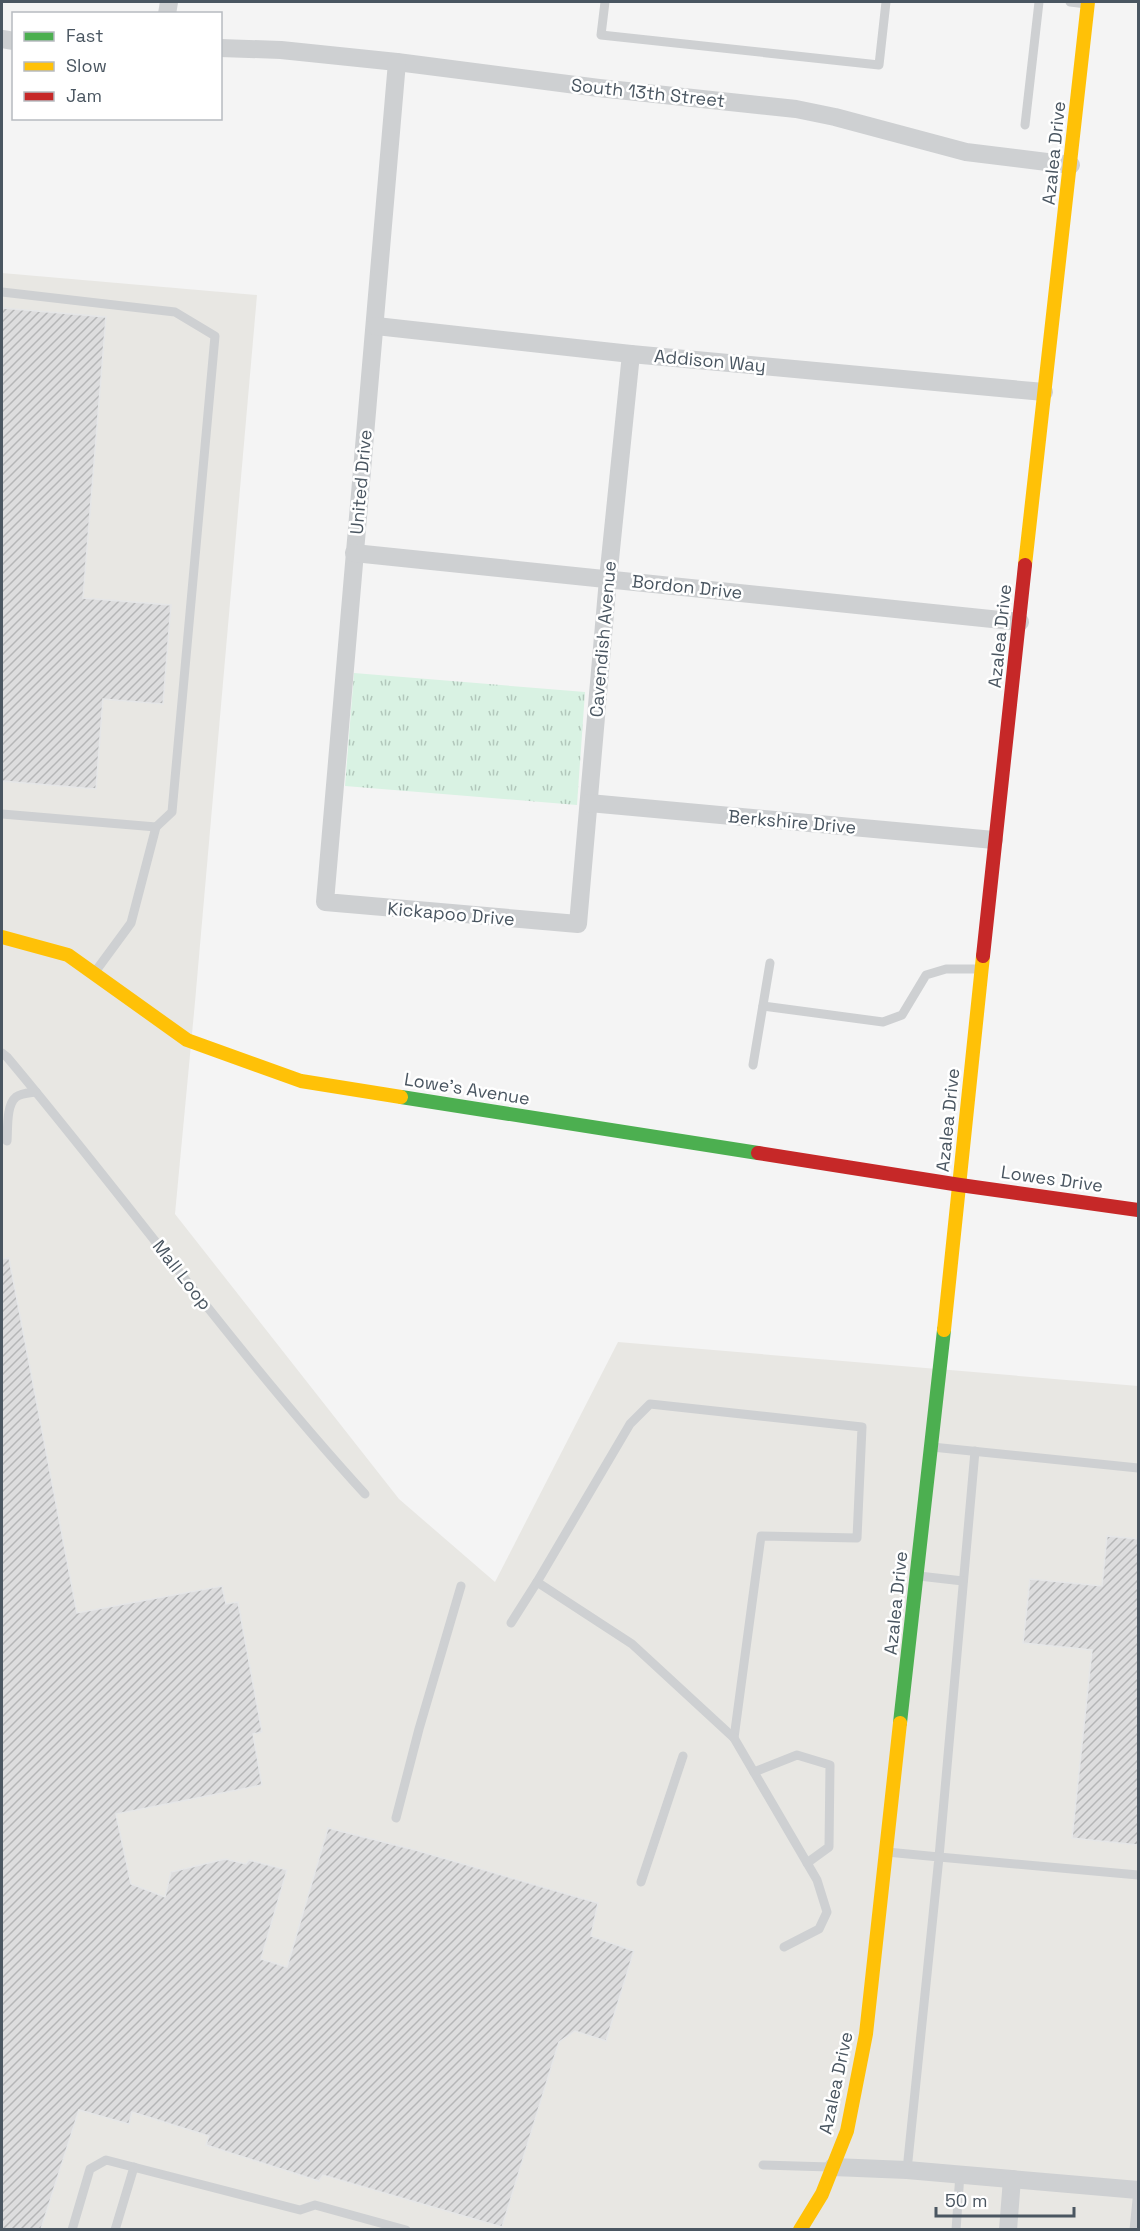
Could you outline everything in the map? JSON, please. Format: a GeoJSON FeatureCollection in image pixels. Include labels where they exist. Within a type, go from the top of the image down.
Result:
{"type":"FeatureCollection","features":[{"type":"Feature","properties":{"kind":"street","name":"Azalea Drive"},"geometry":{"type":"LineString","coordinates":[[800,2229],[822,2194],[847,2131],[866,2034],[960,1185],[994,840],[1088,3]]}},
{"type":"Feature","properties":{"kind":"street","name":"South 13th Street"},"geometry":{"type":"LineString","coordinates":[[222,48],[281,50],[397,62],[599,88],[796,109],[835,117],[966,152],[1071,165]]}},
{"type":"Feature","properties":{"kind":"street","name":"United Drive"},"geometry":{"type":"LineString","coordinates":[[325,902],[397,62]]}},
{"type":"Feature","properties":{"kind":"street","name":"Addison Way"},"geometry":{"type":"LineString","coordinates":[[376,326],[631,354],[1044,392]]}},
{"type":"Feature","properties":{"kind":"street","name":"Cavendish Avenue"},"geometry":{"type":"LineString","coordinates":[[578,924],[608,579],[631,354]]}},
{"type":"Feature","properties":{"kind":"street","name":"Bordon Drive"},"geometry":{"type":"LineString","coordinates":[[354,553],[1020,622]]}},
{"type":"Feature","properties":{"kind":"street","name":"Berkshire Drive"},"geometry":{"type":"LineString","coordinates":[[589,803],[994,840]]}},
{"type":"Feature","properties":{"kind":"street","name":"Kickapoo Drive"},"geometry":{"type":"LineString","coordinates":[[325,902],[578,924]]}},
{"type":"Feature","properties":{"kind":"street","name":"Lowe's Avenue"},"geometry":{"type":"LineString","coordinates":[[2,937],[68,955],[187,1040],[301,1081],[960,1185]]}},
{"type":"Feature","properties":{"kind":"street","name":"Lowes Drive"},"geometry":{"type":"LineString","coordinates":[[960,1185],[1138,1210]]}},
{"type":"Feature","properties":{"kind":"street"},"geometry":{"type":"LineString","coordinates":[[833,2167],[907,2170],[1138,2190]]}},
{"type":"Feature","properties":{"kind":"street"},"geometry":{"type":"LineString","coordinates":[[1008,2229],[1012,2179]]}},
{"type":"Feature","properties":{"kind":"lane"},"geometry":{"type":"LineString","coordinates":[[605,2],[601,34],[879,64],[886,2]]}},
{"type":"Feature","properties":{"kind":"lane"},"geometry":{"type":"LineString","coordinates":[[1025,126],[1039,2]]}},
{"type":"Feature","properties":{"kind":"lane"},"geometry":{"type":"LineString","coordinates":[[1071,2],[1088,3]]}},
{"type":"Feature","properties":{"kind":"lane"},"geometry":{"type":"LineString","coordinates":[[2,292],[175,312],[215,336],[172,812],[156,827],[131,923],[94,973]]}},
{"type":"Feature","properties":{"kind":"lane"},"geometry":{"type":"LineString","coordinates":[[2,814],[156,827]]}},
{"type":"Feature","properties":{"kind":"lane"},"geometry":{"type":"LineString","coordinates":[[753,1065],[770,963]]}},
{"type":"Feature","properties":{"kind":"lane"},"geometry":{"type":"LineString","coordinates":[[764,1006],[883,1022],[902,1015],[926,975],[946,969],[981,969]]}},
{"type":"Feature","properties":{"kind":"lane","name":"Mall Loop"},"geometry":{"type":"LineString","coordinates":[[2,1053],[36,1092],[249,1359],[365,1494]]}},
{"type":"Feature","properties":{"kind":"lane"},"geometry":{"type":"LineString","coordinates":[[7,1141],[11,1105],[15,1098],[36,1092]]}},
{"type":"Feature","properties":{"kind":"lane"},"geometry":{"type":"LineString","coordinates":[[511,1623],[630,1424],[650,1404],[862,1427],[856,1538],[761,1536],[734,1738]]}},
{"type":"Feature","properties":{"kind":"lane"},"geometry":{"type":"LineString","coordinates":[[931,1447],[1138,1468]]}},
{"type":"Feature","properties":{"kind":"lane"},"geometry":{"type":"LineString","coordinates":[[907,2170],[939,1857],[975,1451]]}},
{"type":"Feature","properties":{"kind":"lane"},"geometry":{"type":"LineString","coordinates":[[917,1575],[963,1581]]}},
{"type":"Feature","properties":{"kind":"lane"},"geometry":{"type":"LineString","coordinates":[[537,1582],[632,1644],[734,1738],[817,1880],[827,1912],[819,1929],[784,1947]]}},
{"type":"Feature","properties":{"kind":"lane"},"geometry":{"type":"LineString","coordinates":[[396,1818],[461,1586]]}},
{"type":"Feature","properties":{"kind":"lane"},"geometry":{"type":"LineString","coordinates":[[641,1882],[683,1755]]}},
{"type":"Feature","properties":{"kind":"lane"},"geometry":{"type":"LineString","coordinates":[[754,1772],[796,1755],[830,1765],[829,1847],[807,1863]]}},
{"type":"Feature","properties":{"kind":"lane"},"geometry":{"type":"LineString","coordinates":[[886,1852],[1138,1875]]}},
{"type":"Feature","properties":{"kind":"lane"},"geometry":{"type":"LineString","coordinates":[[72,2229],[90,2169],[106,2160],[300,2210],[315,2205],[406,2229]]}},
{"type":"Feature","properties":{"kind":"lane"},"geometry":{"type":"LineString","coordinates":[[763,2165],[833,2167]]}},
{"type":"Feature","properties":{"kind":"lane"},"geometry":{"type":"LineString","coordinates":[[115,2229],[134,2167]]}},
{"type":"Feature","properties":{"kind":"lane"},"geometry":{"type":"LineString","coordinates":[[956,2229],[960,2174]]}},
{"type":"Feature","properties":{"kind":"lane"},"geometry":{"type":"LineString","coordinates":[[1134,2229],[1138,2190]]}},
{"type":"Feature","properties":{"kind":"shaded area"},"geometry":{"type":"Polygon","coordinates":[[[2,273],[257,295],[175,1214],[399,1499],[495,1582],[618,1342],[1138,1386],[1138,2229],[2,2229],[2,273]]]}},
{"type":"Feature","properties":{"kind":"green space"},"geometry":{"type":"Polygon","coordinates":[[[354,673],[585,692],[577,805],[345,786],[354,673]]]}},
{"type":"Feature","properties":{"kind":"building"},"geometry":{"type":"Polygon","coordinates":[[[2,308],[106,317],[83,598],[171,605],[163,704],[103,699],[96,789],[2,781],[2,308]]]}},
{"type":"Feature","properties":{"kind":"building"},"geometry":{"type":"Polygon","coordinates":[[[9,1258],[77,1613],[222,1586],[226,1604],[238,1602],[262,1732],[253,1734],[262,1785],[116,1814],[131,1884],[165,1897],[171,1872],[225,1859],[246,1864],[249,1860],[287,1870],[261,1959],[287,1967],[328,1828],[415,1850],[598,1903],[591,1936],[634,1951],[606,2041],[575,2031],[559,2042],[502,2227],[323,2175],[319,2181],[206,2145],[209,2136],[132,2112],[129,2124],[79,2110],[41,2229],[2,2229],[2,1259],[9,1258]]]}},
{"type":"Feature","properties":{"kind":"building"},"geometry":{"type":"Polygon","coordinates":[[[1107,1536],[1138,1539],[1138,1845],[1072,1838],[1092,1650],[1023,1643],[1030,1579],[1102,1586],[1107,1536]]]}},
{"type":"Feature","properties":{"kind":"traffic: fast"},"geometry":{"type":"LineString","coordinates":[[401,1097],[758,1153]]}},
{"type":"Feature","properties":{"kind":"traffic: fast"},"geometry":{"type":"LineString","coordinates":[[900,1723],[944,1330]]}},
{"type":"Feature","properties":{"kind":"traffic: slow"},"geometry":{"type":"LineString","coordinates":[[1025,565],[1088,2]]}},
{"type":"Feature","properties":{"kind":"traffic: slow"},"geometry":{"type":"LineString","coordinates":[[2,937],[68,955],[187,1040],[301,1081],[401,1097]]}},
{"type":"Feature","properties":{"kind":"traffic: slow"},"geometry":{"type":"LineString","coordinates":[[944,1330],[983,956]]}},
{"type":"Feature","properties":{"kind":"traffic: slow"},"geometry":{"type":"LineString","coordinates":[[800,2230],[822,2194],[847,2131],[866,2034],[900,1723]]}},
{"type":"Feature","properties":{"kind":"traffic: jam"},"geometry":{"type":"LineString","coordinates":[[983,956],[1025,565]]}},
{"type":"Feature","properties":{"kind":"traffic: jam"},"geometry":{"type":"LineString","coordinates":[[758,1153],[1138,1210]]}}]}
